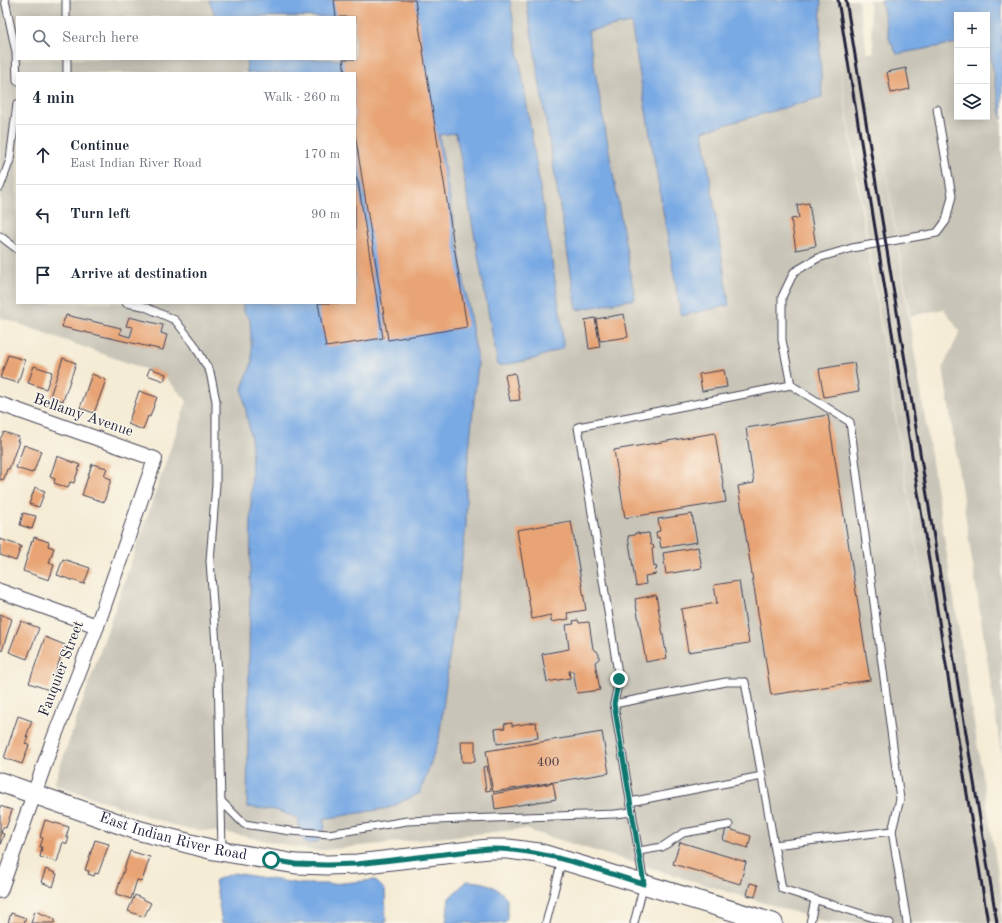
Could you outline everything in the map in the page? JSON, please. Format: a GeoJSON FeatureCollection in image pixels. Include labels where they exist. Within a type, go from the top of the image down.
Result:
{"type":"FeatureCollection","features":[{"type":"Feature","properties":{"kind":"street","name":"Bellamy Avenue"},"geometry":{"type":"LineString","coordinates":[[0,404],[155,459]]}},
{"type":"Feature","properties":{"kind":"street","name":"Fauquier Street"},"geometry":{"type":"LineString","coordinates":[[0,891],[52,743],[97,626],[155,459]]}},
{"type":"Feature","properties":{"kind":"street"},"geometry":{"type":"LineString","coordinates":[[0,591],[97,626]]}},
{"type":"Feature","properties":{"kind":"street","name":"East Indian River Road"},"geometry":{"type":"LineString","coordinates":[[0,782],[137,830],[222,851],[296,864],[327,865],[357,864],[488,849],[508,849],[531,852],[773,923]]}},
{"type":"Feature","properties":{"kind":"lane"},"geometry":{"type":"LineString","coordinates":[[5,0],[16,52]]}},
{"type":"Feature","properties":{"kind":"lane"},"geometry":{"type":"LineString","coordinates":[[66,0],[66,16]]}},
{"type":"Feature","properties":{"kind":"lane"},"geometry":{"type":"LineString","coordinates":[[16,60],[17,72]]}},
{"type":"Feature","properties":{"kind":"lane"},"geometry":{"type":"LineString","coordinates":[[67,60],[67,72]]}},
{"type":"Feature","properties":{"kind":"lane"},"geometry":{"type":"LineString","coordinates":[[790,385],[782,340],[782,297],[794,272],[818,258],[852,248],[937,233],[946,222],[952,196],[937,109]]}},
{"type":"Feature","properties":{"kind":"lane"},"geometry":{"type":"LineString","coordinates":[[0,187],[10,160],[16,112]]}},
{"type":"Feature","properties":{"kind":"lane"},"geometry":{"type":"LineString","coordinates":[[0,236],[16,248]]}},
{"type":"Feature","properties":{"kind":"lane"},"geometry":{"type":"LineString","coordinates":[[142,304],[175,320],[194,344],[210,372],[216,402],[216,484],[210,561],[218,673],[222,851]]}},
{"type":"Feature","properties":{"kind":"lane"},"geometry":{"type":"LineString","coordinates":[[634,923],[644,884],[614,704],[619,679],[578,427],[790,385],[850,422],[900,799],[892,831],[907,923]]}},
{"type":"Feature","properties":{"kind":"lane"},"geometry":{"type":"LineString","coordinates":[[614,704],[726,682],[745,682],[782,888],[890,923]]}},
{"type":"Feature","properties":{"kind":"lane"},"geometry":{"type":"LineString","coordinates":[[630,802],[762,776]]}},
{"type":"Feature","properties":{"kind":"lane"},"geometry":{"type":"LineString","coordinates":[[221,801],[244,824],[290,831],[329,834],[407,821],[615,814],[632,812]]}},
{"type":"Feature","properties":{"kind":"lane"},"geometry":{"type":"LineString","coordinates":[[639,851],[662,846],[683,833],[730,825]]}},
{"type":"Feature","properties":{"kind":"lane"},"geometry":{"type":"LineString","coordinates":[[774,845],[892,831]]}},
{"type":"Feature","properties":{"kind":"lane"},"geometry":{"type":"LineString","coordinates":[[546,923],[562,860]]}},
{"type":"Feature","properties":{"kind":"lane"},"geometry":{"type":"LineString","coordinates":[[810,923],[816,900]]}},
{"type":"Feature","properties":{"kind":"shaded area"},"geometry":{"type":"Polygon","coordinates":[[[0,0],[858,0],[867,53],[874,52],[869,0],[1002,0],[1002,759],[943,367],[960,332],[944,309],[910,316],[874,100],[1002,898],[1002,923],[829,923],[524,829],[314,851],[229,833],[181,828],[54,784],[187,401],[164,376],[0,317],[0,0]],[[836,42],[854,164],[949,748],[836,42]]]}},
{"type":"Feature","properties":{"kind":"water"},"geometry":{"type":"Polygon","coordinates":[[[209,0],[510,0],[562,324],[563,348],[534,359],[498,366],[456,133],[439,135],[478,363],[466,479],[466,527],[439,739],[420,793],[389,808],[323,819],[325,827],[318,842],[307,844],[298,834],[299,819],[276,810],[247,807],[252,445],[242,388],[252,363],[250,319],[243,311],[243,304],[356,304],[356,72],[247,72],[246,60],[356,60],[356,16],[216,16],[209,0]]]}},
{"type":"Feature","properties":{"kind":"water"},"geometry":{"type":"Polygon","coordinates":[[[526,0],[821,0],[820,51],[822,97],[703,131],[729,305],[681,316],[631,23],[588,31],[635,299],[577,310],[526,0]]]}},
{"type":"Feature","properties":{"kind":"water"},"geometry":{"type":"Polygon","coordinates":[[[881,0],[1002,0],[1002,119],[990,54],[990,12],[954,12],[954,44],[897,54],[890,41],[881,0]]]}},
{"type":"Feature","properties":{"kind":"water"},"geometry":{"type":"Polygon","coordinates":[[[234,873],[301,884],[332,884],[375,880],[385,890],[386,923],[222,923],[215,880],[234,873]]]}},
{"type":"Feature","properties":{"kind":"water"},"geometry":{"type":"Polygon","coordinates":[[[467,881],[489,885],[498,890],[507,898],[507,918],[505,923],[446,923],[449,898],[467,881]]]}},
{"type":"Feature","properties":{"kind":"building"},"geometry":{"type":"Polygon","coordinates":[[[334,0],[415,0],[467,327],[388,340],[356,140],[356,72],[345,72],[343,60],[356,60],[356,16],[336,16],[334,0]]]}},
{"type":"Feature","properties":{"kind":"building"},"geometry":{"type":"Polygon","coordinates":[[[906,68],[910,89],[891,93],[887,72],[906,68]]]}},
{"type":"Feature","properties":{"kind":"building"},"geometry":{"type":"Polygon","coordinates":[[[356,178],[358,182],[383,338],[326,347],[318,304],[356,304],[356,178]]]}},
{"type":"Feature","properties":{"kind":"building"},"geometry":{"type":"Polygon","coordinates":[[[809,203],[816,246],[796,250],[791,219],[799,218],[797,205],[809,203]]]}},
{"type":"Feature","properties":{"kind":"building"},"geometry":{"type":"Polygon","coordinates":[[[624,314],[628,337],[600,341],[596,319],[624,314]]]}},
{"type":"Feature","properties":{"kind":"building"},"geometry":{"type":"Polygon","coordinates":[[[66,315],[121,328],[120,334],[130,337],[133,327],[126,326],[129,317],[163,325],[161,333],[167,335],[163,350],[62,327],[66,315]]]}},
{"type":"Feature","properties":{"kind":"building"},"geometry":{"type":"Polygon","coordinates":[[[595,318],[600,347],[589,349],[585,320],[595,318]]]}},
{"type":"Feature","properties":{"kind":"building"},"geometry":{"type":"Polygon","coordinates":[[[8,355],[25,360],[18,383],[0,378],[8,355]]]}},
{"type":"Feature","properties":{"kind":"building"},"geometry":{"type":"Polygon","coordinates":[[[63,358],[76,363],[63,401],[50,396],[63,358]]]}},
{"type":"Feature","properties":{"kind":"building"},"geometry":{"type":"Polygon","coordinates":[[[854,363],[859,391],[824,397],[819,369],[854,363]]]}},
{"type":"Feature","properties":{"kind":"building"},"geometry":{"type":"Polygon","coordinates":[[[34,366],[52,372],[46,389],[28,383],[34,366]]]}},
{"type":"Feature","properties":{"kind":"building"},"geometry":{"type":"Polygon","coordinates":[[[150,368],[166,374],[164,381],[147,375],[150,368]]]}},
{"type":"Feature","properties":{"kind":"building"},"geometry":{"type":"Polygon","coordinates":[[[724,370],[727,387],[702,391],[699,374],[724,370]]]}},
{"type":"Feature","properties":{"kind":"building"},"geometry":{"type":"Polygon","coordinates":[[[515,373],[520,400],[510,401],[505,375],[515,373]]]}},
{"type":"Feature","properties":{"kind":"building"},"geometry":{"type":"Polygon","coordinates":[[[92,374],[106,380],[94,413],[80,408],[92,374]]]}},
{"type":"Feature","properties":{"kind":"building"},"geometry":{"type":"Polygon","coordinates":[[[139,391],[157,397],[150,417],[148,416],[143,430],[128,424],[139,391]]]}},
{"type":"Feature","properties":{"kind":"building"},"geometry":{"type":"Polygon","coordinates":[[[828,415],[870,680],[771,695],[738,486],[754,483],[746,428],[828,415]]]}},
{"type":"Feature","properties":{"kind":"building"},"geometry":{"type":"Polygon","coordinates":[[[4,432],[19,437],[17,441],[19,441],[9,469],[7,469],[4,479],[0,480],[0,439],[4,432]]]}},
{"type":"Feature","properties":{"kind":"building"},"geometry":{"type":"Polygon","coordinates":[[[715,433],[726,502],[625,518],[614,450],[715,433]]]}},
{"type":"Feature","properties":{"kind":"building"},"geometry":{"type":"Polygon","coordinates":[[[24,445],[41,451],[32,473],[16,468],[24,445]]]}},
{"type":"Feature","properties":{"kind":"building"},"geometry":{"type":"Polygon","coordinates":[[[57,456],[80,465],[74,483],[70,482],[68,488],[54,483],[55,479],[50,477],[57,456]]]}},
{"type":"Feature","properties":{"kind":"building"},"geometry":{"type":"Polygon","coordinates":[[[92,464],[107,468],[104,476],[111,479],[104,502],[82,495],[92,464]]]}},
{"type":"Feature","properties":{"kind":"building"},"geometry":{"type":"Polygon","coordinates":[[[35,487],[45,491],[39,507],[29,504],[35,487]]]}},
{"type":"Feature","properties":{"kind":"building"},"geometry":{"type":"Polygon","coordinates":[[[23,513],[36,516],[32,529],[20,525],[23,513]]]}},
{"type":"Feature","properties":{"kind":"building"},"geometry":{"type":"Polygon","coordinates":[[[692,514],[697,542],[661,548],[659,537],[657,538],[656,532],[660,531],[658,519],[692,514]]]}},
{"type":"Feature","properties":{"kind":"building"},"geometry":{"type":"Polygon","coordinates":[[[571,521],[586,610],[567,613],[569,619],[551,622],[551,615],[532,619],[517,530],[571,521]]]}},
{"type":"Feature","properties":{"kind":"building"},"geometry":{"type":"Polygon","coordinates":[[[635,533],[649,533],[651,545],[653,545],[654,548],[652,549],[654,567],[656,566],[657,569],[655,570],[656,574],[645,576],[646,584],[636,586],[628,536],[635,535],[635,533]]]}},
{"type":"Feature","properties":{"kind":"building"},"geometry":{"type":"Polygon","coordinates":[[[34,537],[49,542],[48,546],[54,548],[49,563],[54,565],[49,580],[23,571],[34,537]]]}},
{"type":"Feature","properties":{"kind":"building"},"geometry":{"type":"Polygon","coordinates":[[[0,539],[21,546],[16,561],[0,555],[0,539]]]}},
{"type":"Feature","properties":{"kind":"building"},"geometry":{"type":"Polygon","coordinates":[[[698,547],[702,568],[666,574],[663,553],[698,547]]]}},
{"type":"Feature","properties":{"kind":"building"},"geometry":{"type":"Polygon","coordinates":[[[63,559],[90,568],[84,584],[57,575],[63,559]]]}},
{"type":"Feature","properties":{"kind":"building"},"geometry":{"type":"Polygon","coordinates":[[[739,581],[749,643],[688,652],[681,609],[717,603],[714,585],[739,581]]]}},
{"type":"Feature","properties":{"kind":"building"},"geometry":{"type":"Polygon","coordinates":[[[656,595],[667,658],[646,662],[635,599],[656,595]]]}},
{"type":"Feature","properties":{"kind":"building"},"geometry":{"type":"Polygon","coordinates":[[[0,614],[12,619],[2,651],[0,650],[0,614]]]}},
{"type":"Feature","properties":{"kind":"building"},"geometry":{"type":"Polygon","coordinates":[[[578,620],[579,623],[589,622],[593,649],[597,651],[599,655],[599,659],[595,662],[600,690],[577,693],[573,671],[569,671],[570,678],[547,682],[542,654],[569,649],[566,625],[574,624],[573,621],[578,620]]]}},
{"type":"Feature","properties":{"kind":"building"},"geometry":{"type":"Polygon","coordinates":[[[21,621],[39,628],[27,659],[9,652],[21,621]]]}},
{"type":"Feature","properties":{"kind":"building"},"geometry":{"type":"Polygon","coordinates":[[[45,637],[65,645],[49,690],[29,683],[45,637]]]}},
{"type":"Feature","properties":{"kind":"building"},"geometry":{"type":"Polygon","coordinates":[[[18,716],[32,721],[25,744],[29,745],[22,764],[4,758],[18,716]]]}},
{"type":"Feature","properties":{"kind":"building"},"geometry":{"type":"Polygon","coordinates":[[[536,722],[538,738],[497,744],[495,729],[505,728],[504,724],[512,723],[512,726],[536,722]]]}},
{"type":"Feature","properties":{"kind":"building"},"geometry":{"type":"Polygon","coordinates":[[[602,732],[609,773],[493,792],[486,751],[602,732]]]}},
{"type":"Feature","properties":{"kind":"building"},"geometry":{"type":"Polygon","coordinates":[[[461,741],[475,741],[475,762],[462,762],[461,741]]]}},
{"type":"Feature","properties":{"kind":"building"},"geometry":{"type":"Polygon","coordinates":[[[487,766],[491,790],[486,791],[483,767],[487,766]]]}},
{"type":"Feature","properties":{"kind":"building"},"geometry":{"type":"Polygon","coordinates":[[[553,783],[556,799],[495,809],[493,794],[553,783]]]}},
{"type":"Feature","properties":{"kind":"building"},"geometry":{"type":"Polygon","coordinates":[[[0,806],[12,810],[6,828],[3,827],[1,833],[4,834],[0,845],[0,806]]]}},
{"type":"Feature","properties":{"kind":"building"},"geometry":{"type":"Polygon","coordinates":[[[45,820],[69,827],[66,837],[69,837],[67,844],[63,842],[57,862],[40,857],[42,847],[40,847],[43,838],[40,837],[45,820]]]}},
{"type":"Feature","properties":{"kind":"building"},"geometry":{"type":"Polygon","coordinates":[[[726,828],[751,836],[748,848],[723,840],[726,828]]]}},
{"type":"Feature","properties":{"kind":"building"},"geometry":{"type":"Polygon","coordinates":[[[95,840],[109,844],[98,874],[95,873],[94,876],[88,874],[89,871],[85,870],[95,840]]]}},
{"type":"Feature","properties":{"kind":"building"},"geometry":{"type":"Polygon","coordinates":[[[680,842],[746,862],[740,884],[673,864],[680,842]]]}},
{"type":"Feature","properties":{"kind":"building"},"geometry":{"type":"Polygon","coordinates":[[[130,851],[150,857],[142,881],[137,880],[131,899],[116,894],[130,851]]]}},
{"type":"Feature","properties":{"kind":"building"},"geometry":{"type":"Polygon","coordinates":[[[46,869],[57,874],[53,887],[41,882],[46,869]]]}},
{"type":"Feature","properties":{"kind":"building"},"geometry":{"type":"Polygon","coordinates":[[[750,883],[758,885],[755,897],[747,895],[750,883]]]}},
{"type":"Feature","properties":{"kind":"building"},"geometry":{"type":"Polygon","coordinates":[[[135,895],[151,903],[144,917],[128,911],[135,895]]]}},
{"type":"Feature","properties":{"kind":"building"},"geometry":{"type":"Polygon","coordinates":[[[35,911],[55,919],[54,923],[31,923],[35,911]]]}},
{"type":"Feature","properties":{"kind":"building"},"geometry":{"type":"Polygon","coordinates":[[[11,913],[26,918],[24,923],[8,923],[11,913]]]}},
{"type":"Feature","properties":{"kind":"railway"},"geometry":{"type":"LineString","coordinates":[[838,0],[988,923]]}},
{"type":"Feature","properties":{"kind":"railway"},"geometry":{"type":"LineString","coordinates":[[846,0],[997,923]]}},
{"type":"Feature","properties":{"kind":"route"},"geometry":{"type":"LineString","coordinates":[[271,860],[296,864],[357,864],[488,849],[508,849],[539,853],[644,884],[614,704],[619,679]]}}]}
